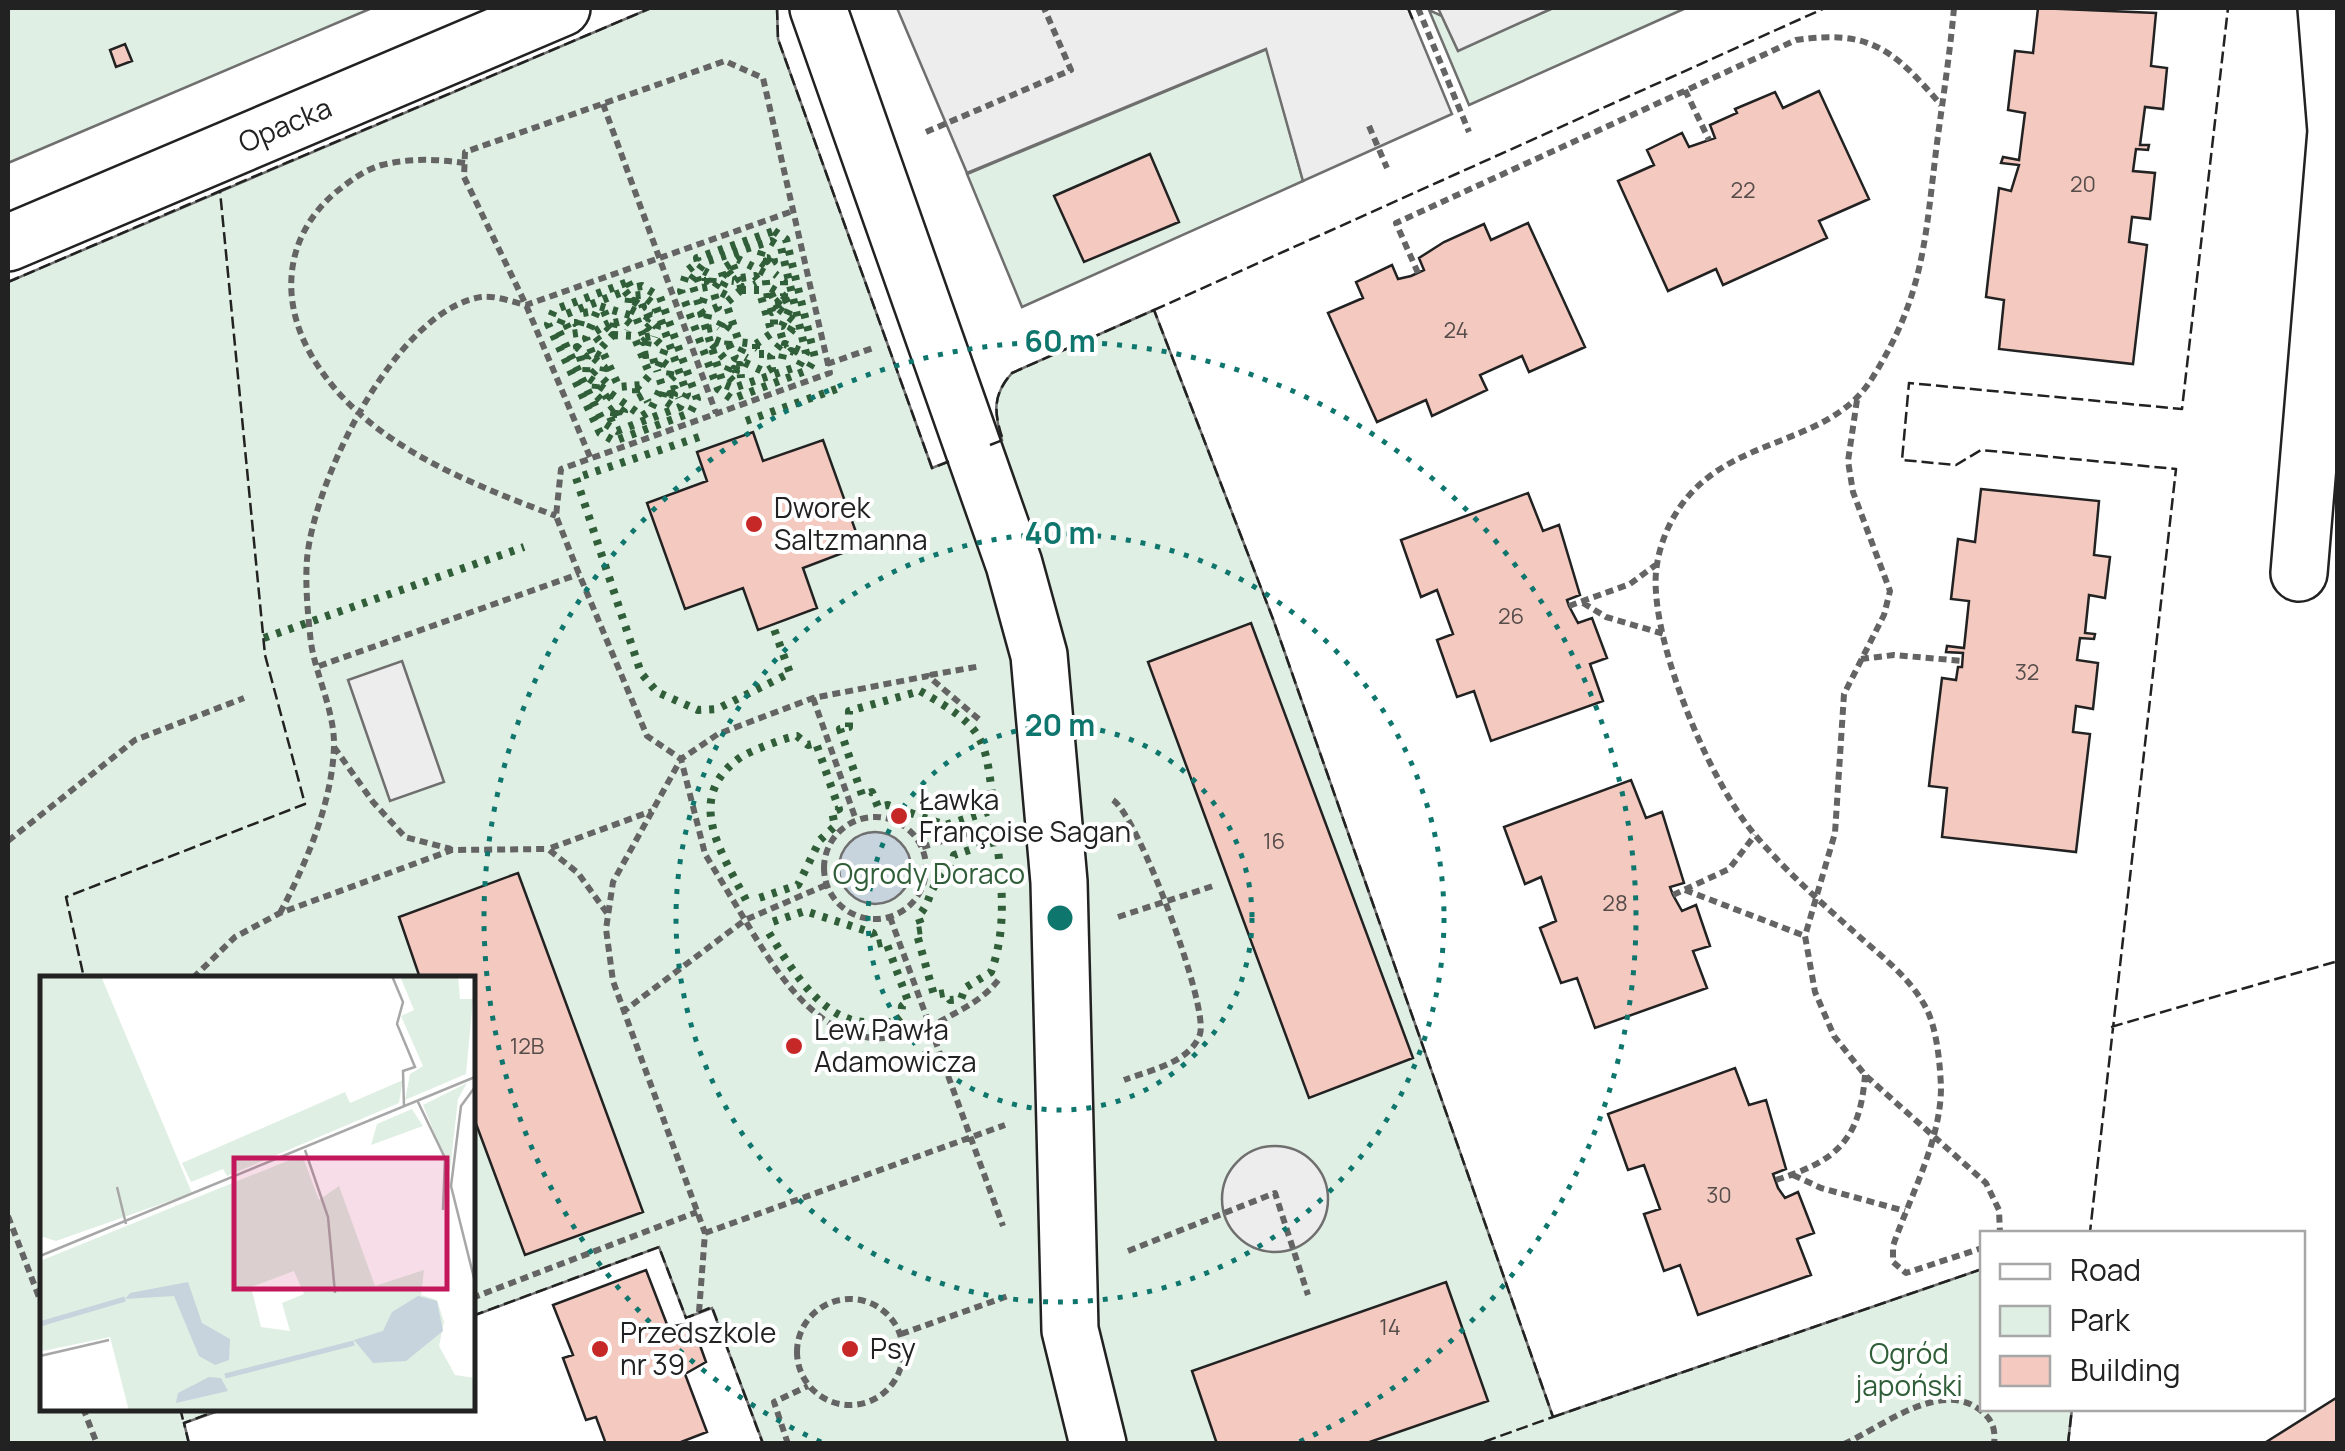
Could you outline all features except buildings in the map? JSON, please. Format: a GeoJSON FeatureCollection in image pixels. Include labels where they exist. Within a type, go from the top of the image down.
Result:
{"type":"FeatureCollection","features":[{"type":"Feature","properties":{"kind":"street","name":"Opacka"},"geometry":{"type":"LineString","coordinates":[[8,243],[562,8]]}},
{"type":"Feature","properties":{"kind":"street"},"geometry":{"type":"LineString","coordinates":[[818,8],[1014,564],[1039,655],[1060,936],[1070,1330],[1098,1444]]}},
{"type":"Feature","properties":{"kind":"street"},"geometry":{"type":"LineString","coordinates":[[2298,573],[2336,131],[2326,8]]}},
{"type":"Feature","properties":{"kind":"path"},"geometry":{"type":"LineString","coordinates":[[970,112],[1071,70],[1044,8]]}},
{"type":"Feature","properties":{"kind":"path"},"geometry":{"type":"LineString","coordinates":[[1418,8],[1469,132]]}},
{"type":"Feature","properties":{"kind":"path"},"geometry":{"type":"LineString","coordinates":[[1954,8],[1924,261],[1910,305],[1858,399],[1848,461],[1853,492],[1890,591],[1884,615],[1844,694],[1835,833],[1805,936],[1815,992],[1834,1036],[1865,1075],[1986,1183],[1999,1210],[2000,1231]]}},
{"type":"Feature","properties":{"kind":"path"},"geometry":{"type":"LineString","coordinates":[[1418,273],[1396,223],[1796,40],[1838,34],[1876,46],[1907,66],[1942,106]]}},
{"type":"Feature","properties":{"kind":"path"},"geometry":{"type":"LineString","coordinates":[[590,456],[526,305],[464,177],[466,152],[725,61],[763,78],[830,373],[590,456],[562,470],[556,516],[647,736],[681,759],[705,854],[776,972],[802,1004],[826,1022],[880,1040],[932,1026],[982,998],[1002,972]]}},
{"type":"Feature","properties":{"kind":"path"},"geometry":{"type":"LineString","coordinates":[[1686,90],[1708,140]]}},
{"type":"Feature","properties":{"kind":"path"},"geometry":{"type":"LineString","coordinates":[[603,104],[716,413]]}},
{"type":"Feature","properties":{"kind":"path"},"geometry":{"type":"LineString","coordinates":[[1369,126],[1387,168]]}},
{"type":"Feature","properties":{"kind":"path"},"geometry":{"type":"LineString","coordinates":[[465,163],[432,158],[378,166],[353,179],[314,211],[300,232],[292,259],[292,289],[305,342],[316,365],[360,412],[406,450],[556,516]]}},
{"type":"Feature","properties":{"kind":"path"},"geometry":{"type":"LineString","coordinates":[[655,810],[548,849],[452,850],[405,837],[372,802],[334,746],[312,646],[307,558],[329,475],[360,412],[422,330],[453,308],[483,296],[526,305],[792,211]]}},
{"type":"Feature","properties":{"kind":"path"},"geometry":{"type":"LineString","coordinates":[[1858,399],[1844,411],[1739,456],[1704,479],[1677,510],[1657,564],[1656,594],[1675,677],[1698,742],[1755,835],[1814,897],[1910,982],[1928,1010],[1941,1089],[1933,1138],[1893,1246],[1893,1262],[1906,1273],[1980,1249]]}},
{"type":"Feature","properties":{"kind":"path"},"geometry":{"type":"LineString","coordinates":[[1569,606],[1630,584],[1657,564]]}},
{"type":"Feature","properties":{"kind":"path"},"geometry":{"type":"LineString","coordinates":[[319,666],[580,574]]}},
{"type":"Feature","properties":{"kind":"path"},"geometry":{"type":"LineString","coordinates":[[1582,602],[1606,617],[1666,634]]}},
{"type":"Feature","properties":{"kind":"path"},"geometry":{"type":"LineString","coordinates":[[1859,660],[1894,655],[1963,661]]}},
{"type":"Feature","properties":{"kind":"path"},"geometry":{"type":"LineString","coordinates":[[699,1312],[705,1233],[613,981],[606,929],[613,882],[681,759],[718,734],[813,698],[928,676],[985,726]]}},
{"type":"Feature","properties":{"kind":"path"},"geometry":{"type":"LineString","coordinates":[[8,842],[134,740],[244,698]]}},
{"type":"Feature","properties":{"kind":"path"},"geometry":{"type":"LineString","coordinates":[[813,698],[856,820]]}},
{"type":"Feature","properties":{"kind":"path"},"geometry":{"type":"LineString","coordinates":[[280,913],[304,869],[334,746]]}},
{"type":"Feature","properties":{"kind":"path"},"geometry":{"type":"LineString","coordinates":[[705,1233],[1065,1103],[1180,1059],[1194,1046],[1203,1016],[1200,1000],[1129,816],[1120,805],[1094,795],[1053,803],[922,846]]}},
{"type":"Feature","properties":{"kind":"path"},"geometry":{"type":"LineString","coordinates":[[876,816],[894,821],[910,830],[922,846],[925,881],[918,897],[890,917],[859,917],[834,899],[826,885],[826,854],[832,840],[856,820],[876,816]]}},
{"type":"Feature","properties":{"kind":"path"},"geometry":{"type":"LineString","coordinates":[[1673,894],[1729,869],[1755,835]]}},
{"type":"Feature","properties":{"kind":"path"},"geometry":{"type":"LineString","coordinates":[[548,849],[578,873],[608,914]]}},
{"type":"Feature","properties":{"kind":"path"},"geometry":{"type":"LineString","coordinates":[[195,976],[235,937],[280,913],[452,850]]}},
{"type":"Feature","properties":{"kind":"path"},"geometry":{"type":"LineString","coordinates":[[624,1011],[745,920],[826,885]]}},
{"type":"Feature","properties":{"kind":"path"},"geometry":{"type":"LineString","coordinates":[[1060,936],[1216,885]]}},
{"type":"Feature","properties":{"kind":"path"},"geometry":{"type":"LineString","coordinates":[[1685,890],[1805,936]]}},
{"type":"Feature","properties":{"kind":"path"},"geometry":{"type":"LineString","coordinates":[[1776,1180],[1828,1160],[1844,1144],[1859,1119],[1865,1075]]}},
{"type":"Feature","properties":{"kind":"path"},"geometry":{"type":"LineString","coordinates":[[1792,1174],[1821,1188],[1906,1211]]}},
{"type":"Feature","properties":{"kind":"path"},"geometry":{"type":"LineString","coordinates":[[1209,1219],[1275,1193],[1308,1295]]}},
{"type":"Feature","properties":{"kind":"path"},"geometry":{"type":"LineString","coordinates":[[475,1297],[696,1212]]}},
{"type":"Feature","properties":{"kind":"path"},"geometry":{"type":"LineString","coordinates":[[8,1216],[40,1300]]}},
{"type":"Feature","properties":{"kind":"path"},"geometry":{"type":"LineString","coordinates":[[901,1334],[1026,1290]]}},
{"type":"Feature","properties":{"kind":"path"},"geometry":{"type":"LineString","coordinates":[[836,1300],[862,1300],[886,1311],[901,1334],[904,1355],[898,1375],[886,1392],[867,1403],[846,1405],[825,1400],[808,1386],[797,1362],[798,1336],[812,1313],[836,1300]]}},
{"type":"Feature","properties":{"kind":"path"},"geometry":{"type":"LineString","coordinates":[[788,1444],[774,1402],[808,1386]]}},
{"type":"Feature","properties":{"kind":"path"},"geometry":{"type":"LineString","coordinates":[[1844,1444],[1918,1405],[1948,1399],[1969,1402],[1980,1410]]}},
{"type":"Feature","properties":{"kind":"path"},"geometry":{"type":"LineString","coordinates":[[85,1411],[96,1444]]}},
{"type":"Feature","properties":{"kind":"path"},"geometry":{"type":"LineString","coordinates":[[1981,1411],[1992,1421],[1994,1444]]}},
{"type":"Feature","properties":{"kind":"green space"},"geometry":{"type":"Polygon","coordinates":[[[8,8],[372,8],[8,163],[8,8]]]}},
{"type":"Feature","properties":{"kind":"green space","name":"Ogrody Doraco"},"geometry":{"type":"Polygon","coordinates":[[[651,8],[777,8],[778,39],[932,468],[1002,440],[996,405],[1012,373],[1154,310],[1273,619],[1553,1417],[1980,1270],[1980,1411],[2072,1411],[2068,1443],[763,1443],[712,1308],[686,1318],[659,1247],[475,1315],[475,976],[40,976],[40,1411],[218,1411],[184,1423],[189,1443],[8,1443],[8,282],[651,8]]]}},
{"type":"Feature","properties":{"kind":"green space"},"geometry":{"type":"Polygon","coordinates":[[[1553,8],[1686,8],[1469,105],[1429,10],[1442,16],[1458,50],[1553,8]]]}},
{"type":"Feature","properties":{"kind":"green space"},"geometry":{"type":"Polygon","coordinates":[[[1267,49],[1303,181],[1022,307],[967,174],[1267,49]]]}},
{"type":"Feature","properties":{"kind":"shaded area"},"geometry":{"type":"Polygon","coordinates":[[[897,8],[1408,8],[1452,114],[1303,181],[1266,49],[967,173],[897,8]]]}},
{"type":"Feature","properties":{"kind":"shaded area"},"geometry":{"type":"Polygon","coordinates":[[[1438,8],[1553,8],[1458,51],[1438,8]]]}},
{"type":"Feature","properties":{"kind":"shaded area"},"geometry":{"type":"Polygon","coordinates":[[[402,661],[444,782],[390,801],[348,680],[402,661]]]}},
{"type":"Feature","properties":{"kind":"shaded area"},"geometry":{"type":"Polygon","coordinates":[[[875,832],[889,834],[901,842],[909,854],[909,882],[901,894],[889,902],[875,904],[861,902],[849,894],[841,882],[839,868],[841,854],[849,842],[861,834],[875,832]]]}},
{"type":"Feature","properties":{"kind":"shaded area"},"geometry":{"type":"Polygon","coordinates":[[[1275,1146],[1295,1150],[1313,1161],[1324,1179],[1328,1199],[1324,1219],[1313,1237],[1295,1248],[1275,1252],[1255,1248],[1237,1237],[1226,1219],[1222,1199],[1226,1179],[1237,1161],[1255,1150],[1275,1146]]]}},
{"type":"Feature","properties":{"kind":"hedge"},"geometry":{"type":"LineString","coordinates":[[774,231],[786,239],[815,358],[808,370],[732,399],[718,389],[681,291],[687,271],[698,262],[697,258],[774,231]]}},
{"type":"Feature","properties":{"kind":"hedge"},"geometry":{"type":"LineString","coordinates":[[771,241],[781,247],[806,353],[799,366],[733,388],[723,384],[691,280],[705,262],[771,241]]}},
{"type":"Feature","properties":{"kind":"hedge"},"geometry":{"type":"LineString","coordinates":[[762,251],[759,261],[766,266],[774,261],[772,251]]}},
{"type":"Feature","properties":{"kind":"hedge"},"geometry":{"type":"LineString","coordinates":[[764,258],[767,258],[767,261],[764,262],[764,258]]}},
{"type":"Feature","properties":{"kind":"hedge"},"geometry":{"type":"LineString","coordinates":[[704,298],[700,310],[707,320],[709,311],[718,307],[713,290],[723,276],[721,270],[738,259],[765,273],[768,300]]}},
{"type":"Feature","properties":{"kind":"hedge"},"geometry":{"type":"LineString","coordinates":[[733,265],[738,278],[734,281],[741,287],[738,278]]}},
{"type":"Feature","properties":{"kind":"hedge"},"geometry":{"type":"LineString","coordinates":[[697,277],[701,288],[712,286],[713,276],[704,271]]}},
{"type":"Feature","properties":{"kind":"hedge"},"geometry":{"type":"LineString","coordinates":[[728,271],[731,275]]}},
{"type":"Feature","properties":{"kind":"hedge"},"geometry":{"type":"LineString","coordinates":[[771,288],[784,296],[784,281],[775,274]]}},
{"type":"Feature","properties":{"kind":"hedge"},"geometry":{"type":"LineString","coordinates":[[741,278],[755,276],[760,282],[754,285]]}},
{"type":"Feature","properties":{"kind":"hedge"},"geometry":{"type":"LineString","coordinates":[[706,278],[706,281],[704,281],[703,279],[706,278]]}},
{"type":"Feature","properties":{"kind":"hedge"},"geometry":{"type":"LineString","coordinates":[[726,295],[720,292],[726,280],[734,281]]}},
{"type":"Feature","properties":{"kind":"hedge"},"geometry":{"type":"LineString","coordinates":[[628,282],[631,288],[642,286],[660,297],[697,399],[690,413],[614,441],[600,433],[548,324],[554,310],[628,282]]}},
{"type":"Feature","properties":{"kind":"hedge"},"geometry":{"type":"LineString","coordinates":[[741,290],[759,290],[772,333],[756,344],[739,342],[726,303],[741,290]]}},
{"type":"Feature","properties":{"kind":"hedge"},"geometry":{"type":"LineString","coordinates":[[625,291],[629,296],[642,295],[656,306],[687,394],[680,407],[617,431],[603,422],[558,329],[564,315],[625,291]]}},
{"type":"Feature","properties":{"kind":"hedge"},"geometry":{"type":"LineString","coordinates":[[771,293],[776,304],[784,296],[790,308],[782,326],[774,325],[774,318]]}},
{"type":"Feature","properties":{"kind":"hedge"},"geometry":{"type":"LineString","coordinates":[[629,298],[628,308],[636,312],[643,307],[639,297]]}},
{"type":"Feature","properties":{"kind":"hedge"},"geometry":{"type":"LineString","coordinates":[[634,301],[638,304],[636,306],[632,304],[634,301]]}},
{"type":"Feature","properties":{"kind":"hedge"},"geometry":{"type":"LineString","coordinates":[[776,304],[779,309],[772,312],[770,305],[776,304]]}},
{"type":"Feature","properties":{"kind":"hedge"},"geometry":{"type":"LineString","coordinates":[[592,353],[586,338],[599,306],[636,317],[643,335]]}},
{"type":"Feature","properties":{"kind":"hedge"},"geometry":{"type":"LineString","coordinates":[[779,309],[795,322],[788,335],[793,329]]}},
{"type":"Feature","properties":{"kind":"hedge"},"geometry":{"type":"LineString","coordinates":[[604,311],[609,323],[605,325]]}},
{"type":"Feature","properties":{"kind":"hedge"},"geometry":{"type":"LineString","coordinates":[[649,318],[646,311],[653,313]]}},
{"type":"Feature","properties":{"kind":"hedge"},"geometry":{"type":"LineString","coordinates":[[566,324],[571,334],[578,333],[583,313],[589,312]]}},
{"type":"Feature","properties":{"kind":"hedge"},"geometry":{"type":"LineString","coordinates":[[650,325],[647,328],[644,324],[648,318],[657,327],[654,337]]}},
{"type":"Feature","properties":{"kind":"hedge"},"geometry":{"type":"LineString","coordinates":[[614,323],[626,320],[631,324],[628,331]]}},
{"type":"Feature","properties":{"kind":"hedge"},"geometry":{"type":"LineString","coordinates":[[707,329],[719,327],[722,321],[728,326],[724,331],[719,327]]}},
{"type":"Feature","properties":{"kind":"hedge"},"geometry":{"type":"LineString","coordinates":[[574,323],[576,323],[577,326],[574,326],[574,323]]}},
{"type":"Feature","properties":{"kind":"hedge"},"geometry":{"type":"LineString","coordinates":[[599,341],[593,333],[605,325],[612,332],[614,323],[609,323]]}},
{"type":"Feature","properties":{"kind":"hedge"},"geometry":{"type":"LineString","coordinates":[[729,344],[735,358],[765,372],[772,368],[771,356],[783,341],[779,327]]}},
{"type":"Feature","properties":{"kind":"hedge"},"geometry":{"type":"LineString","coordinates":[[724,358],[712,344],[713,339],[728,345],[729,333]]}},
{"type":"Feature","properties":{"kind":"hedge"},"geometry":{"type":"LineString","coordinates":[[613,335],[634,336],[650,375],[641,385],[619,387],[601,348],[613,335]]}},
{"type":"Feature","properties":{"kind":"hedge"},"geometry":{"type":"LineString","coordinates":[[646,339],[643,342],[641,338],[652,336],[665,349],[657,370]]}},
{"type":"Feature","properties":{"kind":"hedge"},"geometry":{"type":"LineString","coordinates":[[648,341],[645,355],[652,354],[655,365]]}},
{"type":"Feature","properties":{"kind":"hedge"},"geometry":{"type":"LineString","coordinates":[[756,344],[756,354],[764,354],[757,348]]}},
{"type":"Feature","properties":{"kind":"hedge"},"geometry":{"type":"LineString","coordinates":[[782,359],[785,344],[801,351]]}},
{"type":"Feature","properties":{"kind":"hedge"},"geometry":{"type":"LineString","coordinates":[[581,361],[577,347],[584,353]]}},
{"type":"Feature","properties":{"kind":"hedge"},"geometry":{"type":"LineString","coordinates":[[743,348],[740,354],[747,358]]}},
{"type":"Feature","properties":{"kind":"hedge"},"geometry":{"type":"LineString","coordinates":[[791,351],[794,352],[791,356],[789,353],[791,351]]}},
{"type":"Feature","properties":{"kind":"hedge"},"geometry":{"type":"LineString","coordinates":[[600,356],[593,352],[587,357],[586,376],[642,416],[650,411],[662,386],[657,370]]}},
{"type":"Feature","properties":{"kind":"hedge"},"geometry":{"type":"LineString","coordinates":[[594,358],[604,367],[602,378],[607,383]]}},
{"type":"Feature","properties":{"kind":"hedge"},"geometry":{"type":"LineString","coordinates":[[663,362],[671,368],[669,381],[674,376]]}},
{"type":"Feature","properties":{"kind":"hedge"},"geometry":{"type":"LineString","coordinates":[[733,381],[726,374],[730,365],[740,365],[741,378]]}},
{"type":"Feature","properties":{"kind":"hedge"},"geometry":{"type":"LineString","coordinates":[[592,374],[597,369]]}},
{"type":"Feature","properties":{"kind":"hedge"},"geometry":{"type":"LineString","coordinates":[[734,369],[736,371],[735,374],[732,373],[734,369]]}},
{"type":"Feature","properties":{"kind":"hedge"},"geometry":{"type":"LineString","coordinates":[[596,384],[595,394],[603,402],[607,398],[603,392]]}},
{"type":"Feature","properties":{"kind":"hedge"},"geometry":{"type":"LineString","coordinates":[[636,387],[644,395],[636,399],[636,387]]}},
{"type":"Feature","properties":{"kind":"hedge"},"geometry":{"type":"LineString","coordinates":[[746,421],[842,387]]}},
{"type":"Feature","properties":{"kind":"hedge"},"geometry":{"type":"LineString","coordinates":[[671,405],[662,399],[664,391],[675,389],[679,398]]}},
{"type":"Feature","properties":{"kind":"hedge"},"geometry":{"type":"LineString","coordinates":[[670,394],[674,395],[672,399],[669,398],[670,394]]}},
{"type":"Feature","properties":{"kind":"hedge"},"geometry":{"type":"LineString","coordinates":[[612,422],[608,412],[616,406],[624,412],[622,420]]}},
{"type":"Feature","properties":{"kind":"hedge"},"geometry":{"type":"LineString","coordinates":[[614,414],[617,414],[618,418],[614,418],[614,414]]}},
{"type":"Feature","properties":{"kind":"hedge"},"geometry":{"type":"LineString","coordinates":[[699,437],[576,478],[641,673],[657,692],[698,710],[717,709],[790,673],[774,629]]}},
{"type":"Feature","properties":{"kind":"hedge"},"geometry":{"type":"LineString","coordinates":[[264,638],[524,547]]}},
{"type":"Feature","properties":{"kind":"hedge"},"geometry":{"type":"LineString","coordinates":[[920,691],[959,715],[979,737],[994,810],[945,825],[888,805],[878,807],[872,792],[862,795],[840,729],[849,727],[849,711],[920,691]]}},
{"type":"Feature","properties":{"kind":"hedge"},"geometry":{"type":"LineString","coordinates":[[746,900],[712,826],[714,789],[741,757],[797,736],[808,745],[816,743],[839,809],[832,812],[835,826],[820,840],[798,885],[756,899]]}},
{"type":"Feature","properties":{"kind":"hedge"},"geometry":{"type":"LineString","coordinates":[[997,841],[1001,923],[991,972],[965,988],[961,999],[950,1000],[945,993],[934,995],[916,931],[923,930],[918,916],[954,855],[997,841]]}},
{"type":"Feature","properties":{"kind":"hedge"},"geometry":{"type":"LineString","coordinates":[[769,933],[805,986],[828,1008],[861,1022],[893,1023],[901,1017],[902,1006],[908,1001],[886,942],[877,944],[873,933],[805,911],[772,922]]}},
{"type":"Feature","properties":{"kind":"fence"},"geometry":{"type":"LineString","coordinates":[[220,191],[651,8]]}},
{"type":"Feature","properties":{"kind":"fence"},"geometry":{"type":"LineString","coordinates":[[777,8],[778,39],[932,468],[953,460]]}},
{"type":"Feature","properties":{"kind":"fence"},"geometry":{"type":"LineString","coordinates":[[1408,8],[1414,23]]}},
{"type":"Feature","properties":{"kind":"fence"},"geometry":{"type":"LineString","coordinates":[[1154,310],[1825,8]]}},
{"type":"Feature","properties":{"kind":"fence"},"geometry":{"type":"LineString","coordinates":[[2090,1231],[2176,469],[1981,450],[1956,465],[1902,460],[1909,383],[2182,409],[2228,8]]}},
{"type":"Feature","properties":{"kind":"fence"},"geometry":{"type":"LineString","coordinates":[[8,282],[220,191],[265,655],[305,804],[66,897],[84,976]]}},
{"type":"Feature","properties":{"kind":"fence"},"geometry":{"type":"LineString","coordinates":[[990,445],[1003,440],[998,397],[1012,373],[1154,310],[1273,619],[1553,1417],[1478,1444]]}},
{"type":"Feature","properties":{"kind":"fence"},"geometry":{"type":"LineString","coordinates":[[2111,1027],[2338,961]]}},
{"type":"Feature","properties":{"kind":"fence"},"geometry":{"type":"LineString","coordinates":[[475,1315],[659,1247],[686,1318],[712,1307],[763,1444]]}},
{"type":"Feature","properties":{"kind":"fence"},"geometry":{"type":"LineString","coordinates":[[1553,1417],[1980,1270]]}},
{"type":"Feature","properties":{"kind":"fence"},"geometry":{"type":"LineString","coordinates":[[181,1411],[184,1424]]}},
{"type":"Feature","properties":{"kind":"fence"},"geometry":{"type":"LineString","coordinates":[[189,1444],[184,1423],[216,1411]]}},
{"type":"Feature","properties":{"kind":"fence"},"geometry":{"type":"LineString","coordinates":[[2068,1444],[2072,1411]]}},
{"type":"Feature","properties":{"kind":"place","name":"Dworek Saltzmanna"},"geometry":{"type":"Point","coordinates":[754,524]}},
{"type":"Feature","properties":{"kind":"place","name":"Ławka Françoise Sagan"},"geometry":{"type":"Point","coordinates":[899,816]}},
{"type":"Feature","properties":{"kind":"place","name":"Lew Pawła Adamowicza"},"geometry":{"type":"Point","coordinates":[794,1046]}},
{"type":"Feature","properties":{"kind":"place","name":"Przedszkole nr 39"},"geometry":{"type":"Point","coordinates":[600,1349]}},
{"type":"Feature","properties":{"kind":"place","name":"Psy"},"geometry":{"type":"Point","coordinates":[850,1349]}},
{"type":"Feature","properties":{"kind":"park label","name":"Ogród japoński"},"geometry":{"type":"Point","coordinates":[1909,1370]}}]}
